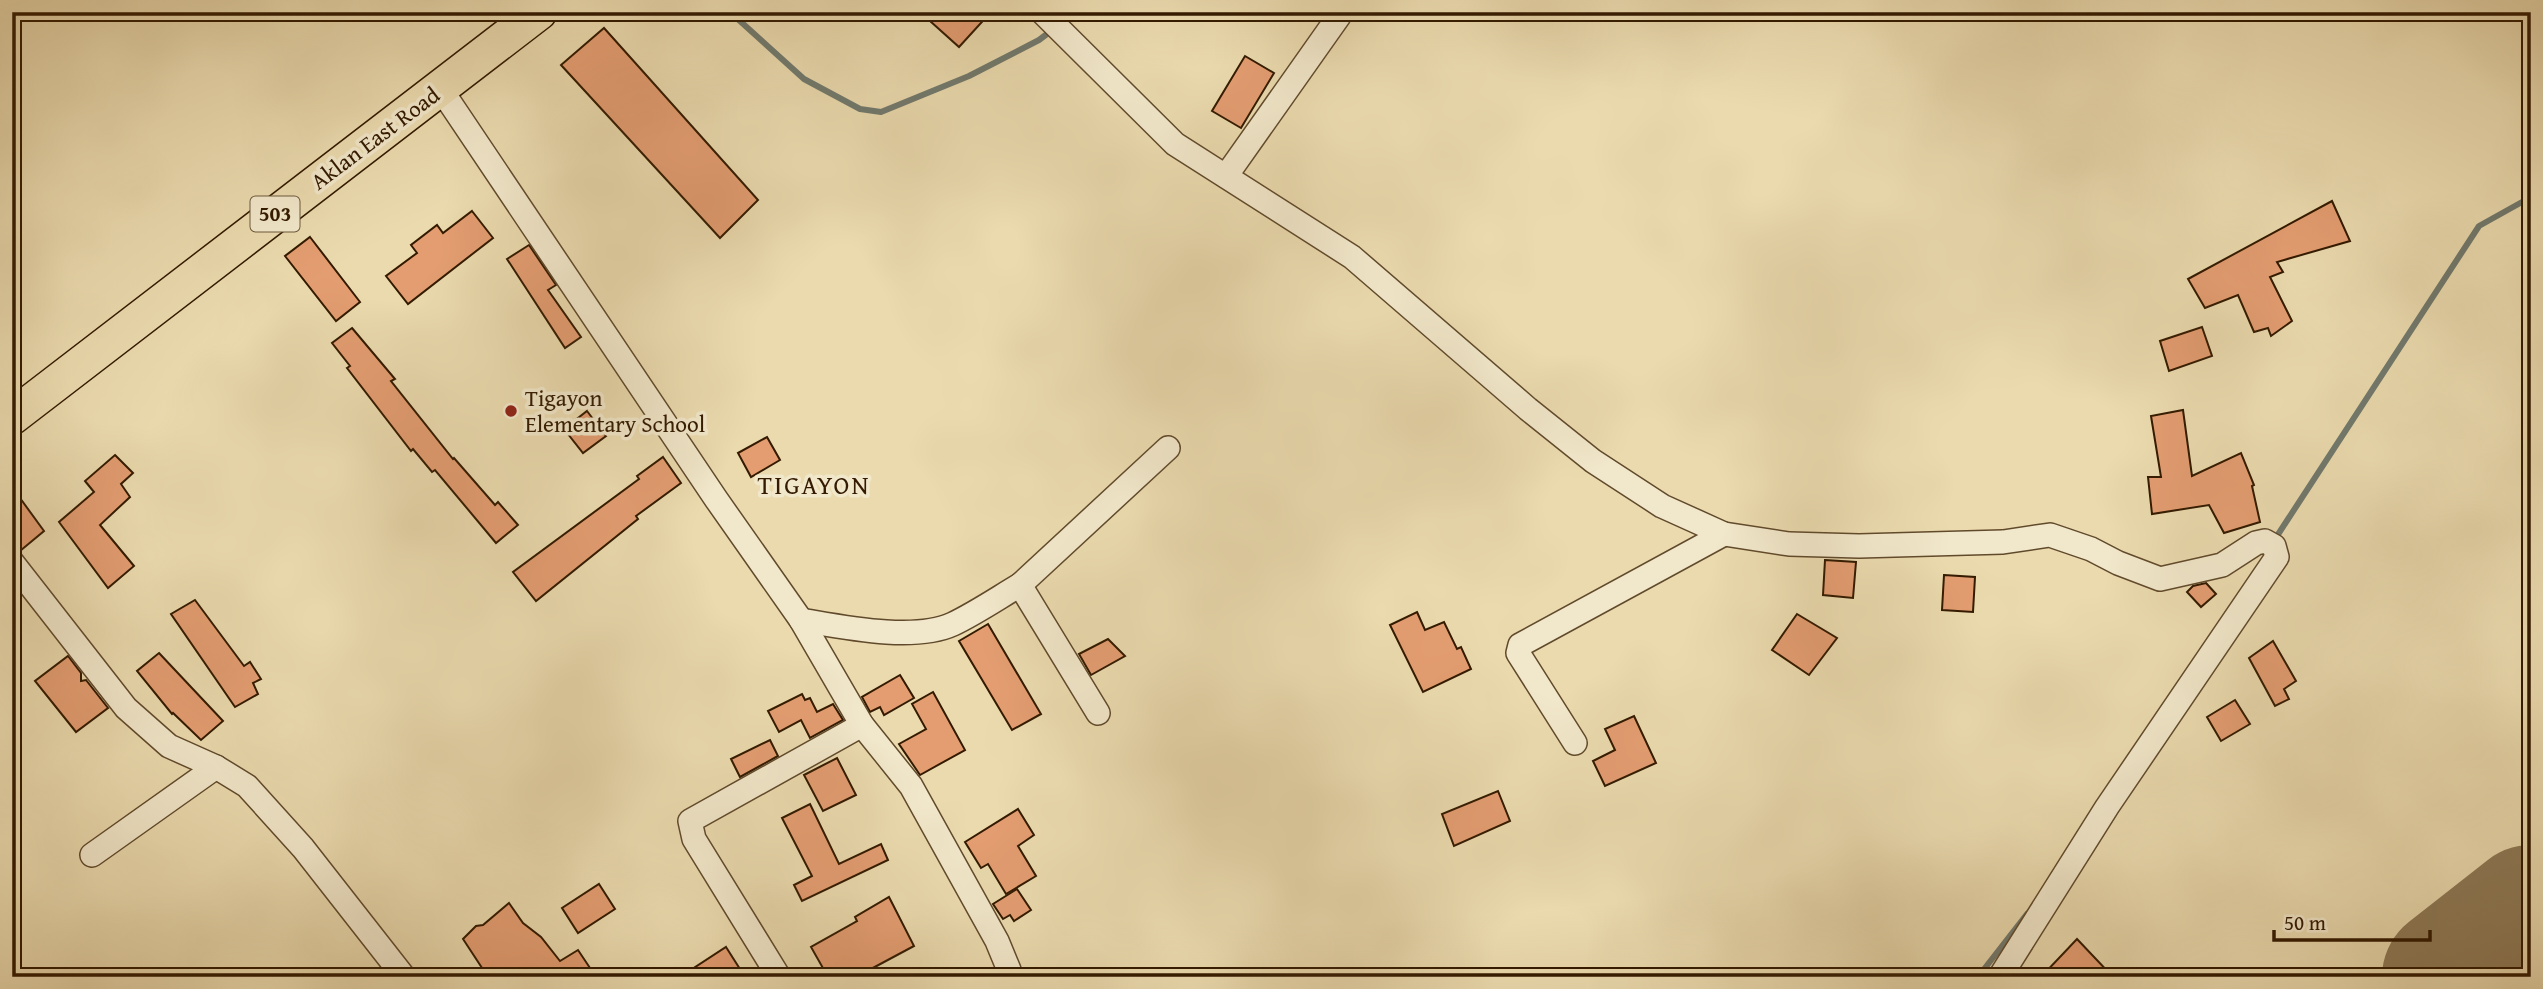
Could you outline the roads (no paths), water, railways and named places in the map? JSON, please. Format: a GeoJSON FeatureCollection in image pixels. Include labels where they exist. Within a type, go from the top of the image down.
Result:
{"type":"FeatureCollection","features":[{"type":"Feature","properties":{"kind":"main road","name":"Aklan East Road"},"geometry":{"type":"LineString","coordinates":[[12,417],[539,12]]}},
{"type":"Feature","properties":{"kind":"street"},"geometry":{"type":"LineString","coordinates":[[1042,12],[1175,144],[1352,257],[1593,461],[1662,506],[1724,534],[1788,544],[1858,546],[2003,542],[2050,535],[2091,549],[2160,579],[2222,565],[2256,543],[2265,541],[2274,546],[2277,557],[2107,807],[2000,977]]}},
{"type":"Feature","properties":{"kind":"street"},"geometry":{"type":"LineString","coordinates":[[1226,176],[1339,16]]}},
{"type":"Feature","properties":{"kind":"street"},"geometry":{"type":"LineString","coordinates":[[440,88],[716,499],[801,620],[862,725],[911,786],[998,941],[1009,970],[1004,977]]}},
{"type":"Feature","properties":{"kind":"street"},"geometry":{"type":"LineString","coordinates":[[801,620],[876,632],[920,631],[951,625],[1020,585],[1168,448]]}},
{"type":"Feature","properties":{"kind":"street"},"geometry":{"type":"LineString","coordinates":[[1575,743],[1518,653],[1520,645],[1724,534]]}},
{"type":"Feature","properties":{"kind":"street"},"geometry":{"type":"LineString","coordinates":[[12,562],[126,708],[169,746],[216,767],[247,786],[303,848],[404,977]]}},
{"type":"Feature","properties":{"kind":"street"},"geometry":{"type":"LineString","coordinates":[[1020,585],[1098,713]]}},
{"type":"Feature","properties":{"kind":"street"},"geometry":{"type":"LineString","coordinates":[[779,977],[704,857],[694,839],[691,821],[862,725]]}},
{"type":"Feature","properties":{"kind":"street"},"geometry":{"type":"LineString","coordinates":[[92,855],[216,767]]}},
{"type":"Feature","properties":{"kind":"waterway"},"geometry":{"type":"LineString","coordinates":[[730,12],[804,79],[860,109],[881,112],[969,76],[1039,40],[1076,12]]}},
{"type":"Feature","properties":{"kind":"waterway"},"geometry":{"type":"LineString","coordinates":[[2277,536],[2479,226],[2531,197]]}},
{"type":"Feature","properties":{"kind":"waterway"},"geometry":{"type":"LineString","coordinates":[[1978,977],[2027,914]]}},
{"type":"Feature","properties":{"kind":"place","name":"Tigayon Elementary School"},"geometry":{"type":"Point","coordinates":[511,411]}},
{"type":"Feature","properties":{"kind":"district","name":"TIGAYON"},"geometry":{"type":"Point","coordinates":[814,485]}}]}
